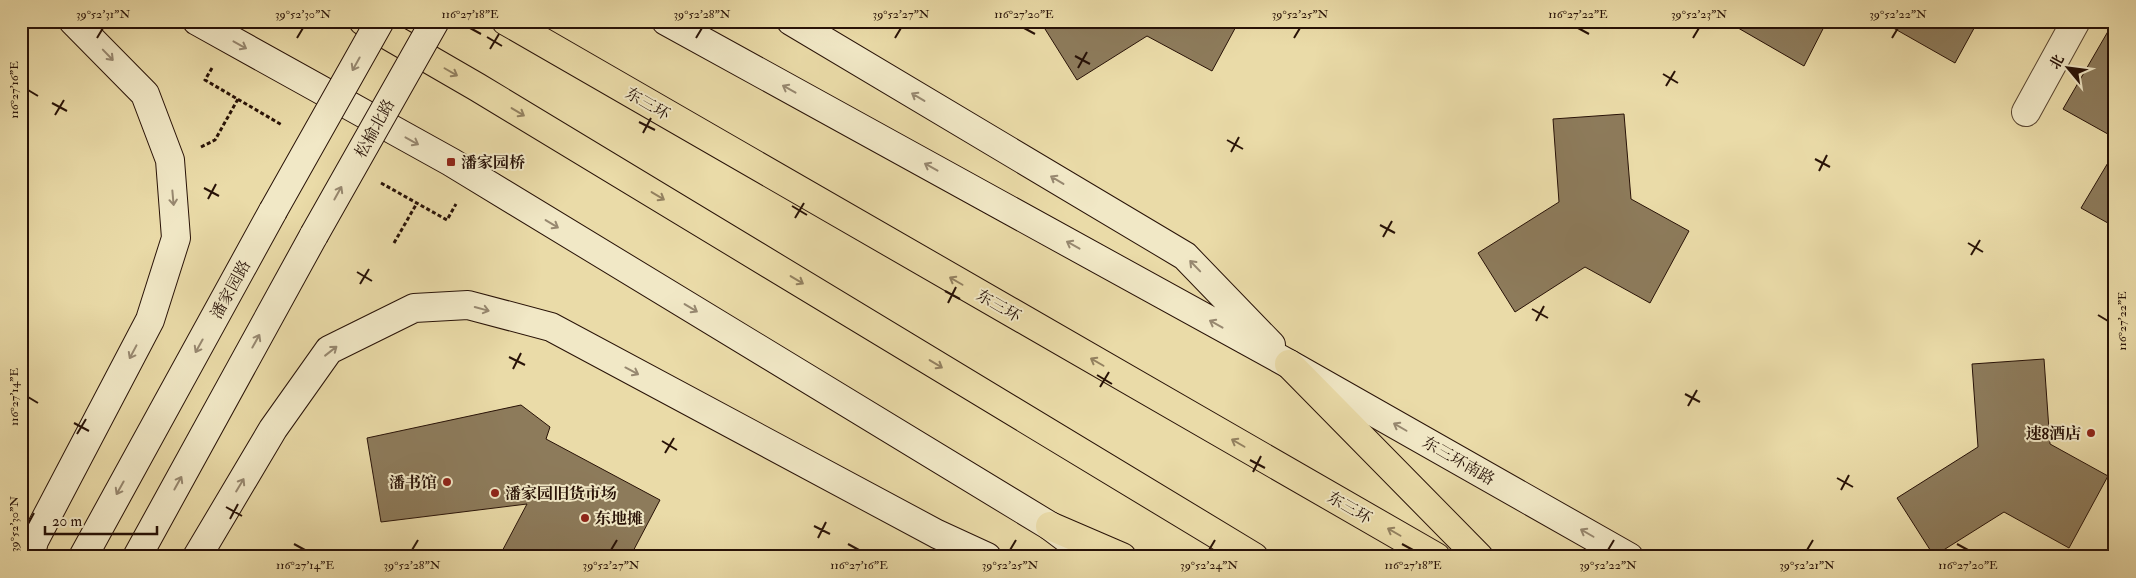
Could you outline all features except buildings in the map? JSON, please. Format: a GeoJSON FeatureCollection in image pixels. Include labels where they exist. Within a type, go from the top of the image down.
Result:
{"type":"FeatureCollection","features":[{"type":"Feature","properties":{"kind":"highway"},"geometry":{"type":"LineString","coordinates":[[363,21],[477,87],[1254,557]]}},
{"type":"Feature","properties":{"kind":"highway","name":"东三环"},"geometry":{"type":"LineString","coordinates":[[507,22],[1436,557]]}},
{"type":"Feature","properties":{"kind":"highway"},"geometry":{"type":"LineString","coordinates":[[1289,364],[1479,557]]}},
{"type":"Feature","properties":{"kind":"highway"},"geometry":{"type":"LineString","coordinates":[[1050,526],[1122,557]]}},
{"type":"Feature","properties":{"kind":"street"},"geometry":{"type":"LineString","coordinates":[[30,557],[34,541],[150,320],[176,238],[170,160],[145,94],[73,21]]}},
{"type":"Feature","properties":{"kind":"street"},"geometry":{"type":"LineString","coordinates":[[197,21],[451,162],[1050,526],[1089,557]]}},
{"type":"Feature","properties":{"kind":"street","name":"潘家园路"},"geometry":{"type":"LineString","coordinates":[[83,557],[273,211],[380,21]]}},
{"type":"Feature","properties":{"kind":"street","name":"松榆北路"},"geometry":{"type":"LineString","coordinates":[[137,557],[314,235],[435,21]]}},
{"type":"Feature","properties":{"kind":"street","name":"东三环南路"},"geometry":{"type":"LineString","coordinates":[[666,21],[1289,364],[1629,557]]}},
{"type":"Feature","properties":{"kind":"street"},"geometry":{"type":"LineString","coordinates":[[791,21],[1185,256],[1289,364]]}},
{"type":"Feature","properties":{"kind":"street"},"geometry":{"type":"LineString","coordinates":[[2026,112],[2076,21]]}},
{"type":"Feature","properties":{"kind":"street"},"geometry":{"type":"LineString","coordinates":[[197,557],[273,429],[329,350],[414,308],[468,305],[551,327],[937,534],[987,557]]}},
{"type":"Feature","properties":{"kind":"path"},"geometry":{"type":"LineString","coordinates":[[214,65],[205,80],[282,125]]}},
{"type":"Feature","properties":{"kind":"path"},"geometry":{"type":"LineString","coordinates":[[378,182],[447,220],[461,196]]}},
{"type":"Feature","properties":{"kind":"path"},"geometry":{"type":"LineString","coordinates":[[394,243],[417,204]]}},
{"type":"Feature","properties":{"kind":"place","name":"潘家园桥"},"geometry":{"type":"Point","coordinates":[451,162]}},
{"type":"Feature","properties":{"kind":"place","name":"速8酒店"},"geometry":{"type":"Point","coordinates":[2091,433]}},
{"type":"Feature","properties":{"kind":"place","name":"潘书馆"},"geometry":{"type":"Point","coordinates":[447,482]}},
{"type":"Feature","properties":{"kind":"place","name":"潘家园旧货市场"},"geometry":{"type":"Point","coordinates":[495,493]}},
{"type":"Feature","properties":{"kind":"place","name":"东地摊"},"geometry":{"type":"Point","coordinates":[585,518]}}]}
